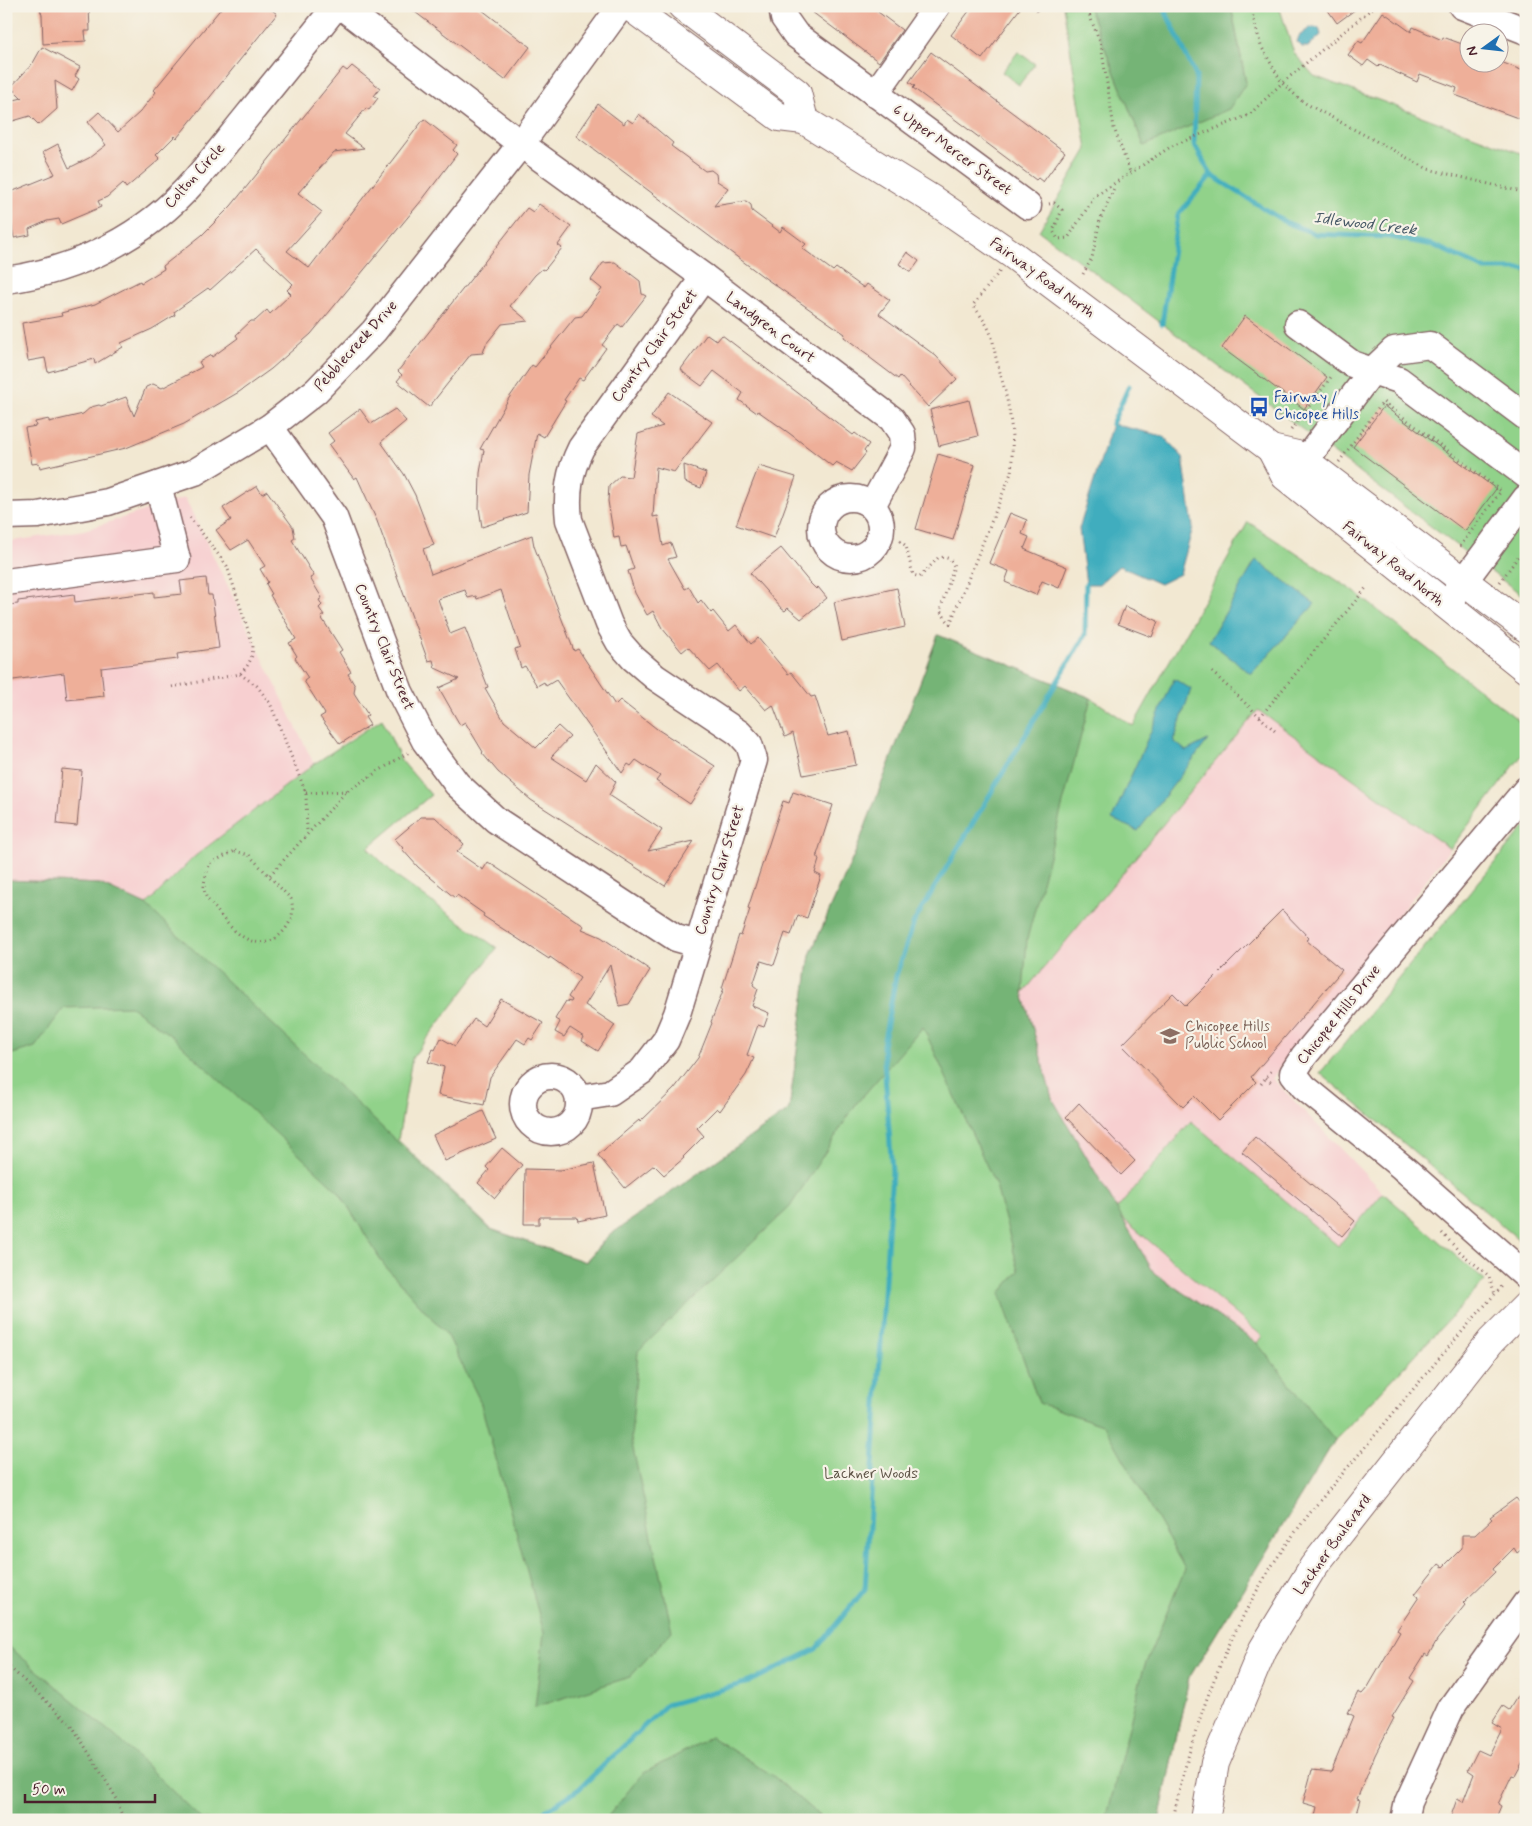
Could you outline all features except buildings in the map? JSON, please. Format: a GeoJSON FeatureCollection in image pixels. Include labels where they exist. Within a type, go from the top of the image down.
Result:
{"type":"FeatureCollection","features":[{"type":"Feature","properties":{"kind":"main road","name":"Fairway Road North"},"geometry":{"type":"LineString","coordinates":[[629,6],[779,117],[804,120],[933,200],[1013,255],[1271,449],[1297,455],[1526,628]]}},
{"type":"Feature","properties":{"kind":"main road"},"geometry":{"type":"LineString","coordinates":[[682,6],[798,93],[804,120]]}},
{"type":"Feature","properties":{"kind":"main road","name":"Fairway Road North"},"geometry":{"type":"LineString","coordinates":[[1271,449],[1285,476],[1526,670]]}},
{"type":"Feature","properties":{"kind":"main road","name":"Lackner Boulevard"},"geometry":{"type":"LineString","coordinates":[[1205,1820],[1215,1762],[1260,1658],[1313,1567],[1492,1341],[1526,1306]]}},
{"type":"Feature","properties":{"kind":"street","name":"Colton Circle"},"geometry":{"type":"LineString","coordinates":[[6,280],[35,276],[75,264],[131,236],[163,211],[194,182],[336,6]]}},
{"type":"Feature","properties":{"kind":"street"},"geometry":{"type":"LineString","coordinates":[[341,6],[520,144]]}},
{"type":"Feature","properties":{"kind":"street","name":"Pebblecreek Drive"},"geometry":{"type":"LineString","coordinates":[[6,516],[38,515],[108,502],[195,472],[270,427],[316,391],[374,331],[520,144],[621,6]]}},
{"type":"Feature","properties":{"kind":"street","name":"6 Upper Mercer Street"},"geometry":{"type":"LineString","coordinates":[[782,6],[784,18],[796,36],[1028,206]]}},
{"type":"Feature","properties":{"kind":"street"},"geometry":{"type":"LineString","coordinates":[[875,94],[937,6]]}},
{"type":"Feature","properties":{"kind":"street"},"geometry":{"type":"LineString","coordinates":[[1462,6],[1526,31]]}},
{"type":"Feature","properties":{"kind":"street","name":"Landgren Court"},"geometry":{"type":"LineString","coordinates":[[520,144],[704,277],[892,419],[902,434],[903,448],[872,506]]}},
{"type":"Feature","properties":{"kind":"street","name":"Country Clair Street"},"geometry":{"type":"LineString","coordinates":[[270,427],[334,516],[400,692],[425,741],[457,784],[496,820],[676,938],[697,944],[754,760],[749,744],[739,733],[655,677],[633,658],[619,642],[608,624],[569,520],[568,489],[572,468],[581,448],[704,277]]}},
{"type":"Feature","properties":{"kind":"street"},"geometry":{"type":"LineString","coordinates":[[1298,324],[1352,364],[1400,380],[1526,475]]}},
{"type":"Feature","properties":{"kind":"street"},"geometry":{"type":"LineString","coordinates":[[1305,461],[1372,371],[1394,350],[1430,345],[1526,417]]}},
{"type":"Feature","properties":{"kind":"street"},"geometry":{"type":"LineString","coordinates":[[6,582],[177,559],[158,485]]}},
{"type":"Feature","properties":{"kind":"street"},"geometry":{"type":"LineString","coordinates":[[1446,606],[1526,498]]}},
{"type":"Feature","properties":{"kind":"street","name":"Chicopee Hills Drive"},"geometry":{"type":"LineString","coordinates":[[1526,790],[1304,1056],[1293,1073],[1304,1087],[1402,1167],[1526,1276]]}},
{"type":"Feature","properties":{"kind":"street"},"geometry":{"type":"LineString","coordinates":[[579,1098],[610,1094],[642,1071],[666,1040],[677,1014],[697,944]]}},
{"type":"Feature","properties":{"kind":"street"},"geometry":{"type":"LineString","coordinates":[[1404,1820],[1408,1802],[1451,1708],[1526,1603]]}},
{"type":"Feature","properties":{"kind":"path"},"geometry":{"type":"LineString","coordinates":[[1034,6],[1039,13]]}},
{"type":"Feature","properties":{"kind":"path"},"geometry":{"type":"LineString","coordinates":[[1086,6],[1101,44],[1114,128],[1130,172]]}},
{"type":"Feature","properties":{"kind":"path"},"geometry":{"type":"LineString","coordinates":[[1250,6],[1261,46],[1282,83],[1303,102],[1428,169],[1526,193]]}},
{"type":"Feature","properties":{"kind":"path"},"geometry":{"type":"LineString","coordinates":[[1028,206],[1054,203],[1062,210],[1053,231],[1058,240],[1068,238],[1095,196],[1115,185],[1130,172],[1172,146],[1249,115],[1282,83],[1375,6]]}},
{"type":"Feature","properties":{"kind":"path"},"geometry":{"type":"LineString","coordinates":[[1083,274],[1092,258],[1100,220],[1115,185]]}},
{"type":"Feature","properties":{"kind":"path"},"geometry":{"type":"LineString","coordinates":[[900,542],[906,546],[913,575],[920,577],[938,558],[950,559],[954,566],[940,611],[950,624],[1011,472],[1014,449],[1011,412],[994,353],[994,342],[989,329],[973,305],[1013,255]]}},
{"type":"Feature","properties":{"kind":"path"},"geometry":{"type":"LineString","coordinates":[[1291,430],[1331,377],[1323,371]]}},
{"type":"Feature","properties":{"kind":"path"},"geometry":{"type":"LineString","coordinates":[[1337,464],[1383,402],[1391,408],[1501,491],[1455,553]]}},
{"type":"Feature","properties":{"kind":"path"},"geometry":{"type":"LineString","coordinates":[[172,687],[240,674],[248,666],[253,655],[253,644],[227,566],[183,509]]}},
{"type":"Feature","properties":{"kind":"path"},"geometry":{"type":"LineString","coordinates":[[1498,584],[1526,546]]}},
{"type":"Feature","properties":{"kind":"path"},"geometry":{"type":"LineString","coordinates":[[1260,717],[1366,588]]}},
{"type":"Feature","properties":{"kind":"path"},"geometry":{"type":"LineString","coordinates":[[1212,672],[1275,731]]}},
{"type":"Feature","properties":{"kind":"path"},"geometry":{"type":"LineString","coordinates":[[240,674],[257,686],[270,703],[306,792],[307,834]]}},
{"type":"Feature","properties":{"kind":"path"},"geometry":{"type":"LineString","coordinates":[[270,875],[347,791],[425,741]]}},
{"type":"Feature","properties":{"kind":"path"},"geometry":{"type":"LineString","coordinates":[[306,792],[347,791]]}},
{"type":"Feature","properties":{"kind":"path"},"geometry":{"type":"LineString","coordinates":[[235,851],[249,855],[270,875],[291,899],[294,908],[290,922],[280,935],[272,940],[254,942],[240,937],[224,921],[204,894],[204,880],[210,863],[235,851]]}},
{"type":"Feature","properties":{"kind":"path"},"geometry":{"type":"LineString","coordinates":[[1266,1078],[1271,1082]]}},
{"type":"Feature","properties":{"kind":"path"},"geometry":{"type":"LineString","coordinates":[[1489,1276],[1495,1294]]}},
{"type":"Feature","properties":{"kind":"path"},"geometry":{"type":"LineString","coordinates":[[6,1664],[71,1724],[117,1799],[123,1820]]}},
{"type":"Feature","properties":{"kind":"shaded area"},"geometry":{"type":"Polygon","coordinates":[[[185,498],[314,764],[194,857],[146,905],[100,884],[6,880],[6,542],[84,530],[185,498]]]}},
{"type":"Feature","properties":{"kind":"shaded area","name":"Chicopee Hills Public School"},"geometry":{"type":"Polygon","coordinates":[[[1258,710],[1450,849],[1272,1078],[1383,1193],[1257,1343],[1154,1273],[1052,1098],[1023,993],[1258,710]]]}},
{"type":"Feature","properties":{"kind":"green space"},"geometry":{"type":"Polygon","coordinates":[[[1063,6],[1088,6],[1144,145],[1246,83],[1231,6],[1279,6],[1294,53],[1314,76],[1526,155],[1526,598],[1039,231],[1087,149],[1063,6]]]}},
{"type":"Feature","properties":{"kind":"green space"},"geometry":{"type":"Polygon","coordinates":[[[1088,6],[1231,6],[1246,83],[1229,109],[1144,146],[1088,6]]]}},
{"type":"Feature","properties":{"kind":"green space"},"geometry":{"type":"Polygon","coordinates":[[[1018,52],[1035,64],[1019,85],[1002,72],[1018,52]]]}},
{"type":"Feature","properties":{"kind":"green space","name":"Lackner Woods"},"geometry":{"type":"Polygon","coordinates":[[[1248,522],[1352,590],[1526,726],[1526,750],[1450,849],[1258,710],[1023,993],[1052,1098],[1117,1209],[1191,1121],[1338,1246],[1383,1193],[1485,1281],[1335,1440],[1189,1678],[1159,1820],[6,1820],[6,880],[100,884],[146,905],[194,857],[314,764],[382,719],[401,760],[431,795],[368,848],[398,878],[497,948],[412,1058],[398,1140],[491,1229],[585,1262],[607,1237],[789,1110],[810,955],[856,851],[938,635],[1091,698],[1133,726],[1248,522]],[[1122,1218],[1154,1273],[1257,1343],[1262,1336],[1122,1218]]]}},
{"type":"Feature","properties":{"kind":"green space"},"geometry":{"type":"Polygon","coordinates":[[[938,635],[1091,698],[1027,939],[1023,993],[1052,1098],[1154,1273],[1257,1343],[1335,1440],[1189,1678],[1159,1820],[1106,1820],[1143,1670],[1185,1569],[1105,1426],[1039,1403],[1000,1293],[1019,1271],[996,1186],[923,1027],[856,1104],[790,1207],[638,1351],[631,1439],[672,1631],[630,1677],[535,1707],[544,1633],[480,1401],[448,1336],[384,1265],[339,1192],[174,1038],[130,1006],[64,1008],[35,1047],[6,1056],[6,880],[100,884],[146,905],[490,1229],[586,1262],[607,1237],[789,1110],[810,955],[856,851],[938,635]]]}},
{"type":"Feature","properties":{"kind":"green space"},"geometry":{"type":"Polygon","coordinates":[[[1526,825],[1526,1240],[1523,1243],[1320,1073],[1526,825]]]}},
{"type":"Feature","properties":{"kind":"green space"},"geometry":{"type":"Polygon","coordinates":[[[6,1644],[123,1743],[202,1820],[6,1820],[6,1644]]]}},
{"type":"Feature","properties":{"kind":"green space"},"geometry":{"type":"Polygon","coordinates":[[[711,1737],[772,1775],[824,1820],[605,1820],[642,1774],[711,1737]]]}},
{"type":"Feature","properties":{"kind":"water"},"geometry":{"type":"Polygon","coordinates":[[[1311,27],[1319,28],[1321,35],[1308,47],[1302,47],[1297,42],[1299,36],[1311,27]]]}},
{"type":"Feature","properties":{"kind":"water"},"geometry":{"type":"Polygon","coordinates":[[[1112,424],[1163,436],[1183,457],[1193,527],[1180,574],[1160,584],[1119,566],[1099,584],[1086,584],[1079,529],[1112,424]]]}},
{"type":"Feature","properties":{"kind":"water"},"geometry":{"type":"Polygon","coordinates":[[[1256,560],[1315,604],[1251,674],[1209,641],[1256,560]]]}},
{"type":"Feature","properties":{"kind":"water"},"geometry":{"type":"Polygon","coordinates":[[[1174,679],[1191,689],[1174,741],[1186,751],[1208,740],[1138,831],[1112,819],[1174,679]]]}},
{"type":"Feature","properties":{"kind":"waterway","name":"Idlewood Creek"},"geometry":{"type":"LineString","coordinates":[[1163,6],[1196,76],[1194,144],[1211,175],[1285,222],[1316,234],[1390,237],[1433,245],[1485,269],[1526,269]]}},
{"type":"Feature","properties":{"kind":"waterway"},"geometry":{"type":"LineString","coordinates":[[1162,324],[1178,215],[1211,175]]}},
{"type":"Feature","properties":{"kind":"waterway"},"geometry":{"type":"LineString","coordinates":[[1112,424],[1129,386]]}},
{"type":"Feature","properties":{"kind":"waterway"},"geometry":{"type":"LineString","coordinates":[[531,1820],[579,1789],[666,1705],[749,1682],[816,1649],[865,1589],[892,1172],[883,1045],[896,976],[914,922],[1085,635],[1086,584]]}},
{"type":"Feature","properties":{"kind":"place","name":"Fairway / Chicopee Hills"},"geometry":{"type":"Point","coordinates":[1259,407]}},
{"type":"Feature","properties":{"kind":"place","name":"Chicopee Hills Public School"},"geometry":{"type":"Point","coordinates":[1170,1036]}}]}
